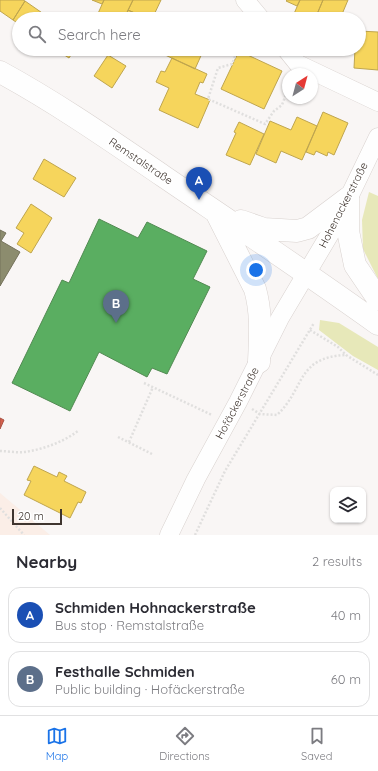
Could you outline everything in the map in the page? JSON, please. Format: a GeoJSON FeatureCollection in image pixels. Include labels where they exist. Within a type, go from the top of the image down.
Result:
{"type":"FeatureCollection","features":[{"type":"Feature","properties":{"kind":"street"},"geometry":{"type":"LineString","coordinates":[[245,0],[255,12]]}},
{"type":"Feature","properties":{"kind":"street"},"geometry":{"type":"LineString","coordinates":[[292,56],[298,64],[378,102]]}},
{"type":"Feature","properties":{"kind":"street","name":"Remstalstraße"},"geometry":{"type":"LineString","coordinates":[[0,72],[38,93],[216,211],[378,324]]}},
{"type":"Feature","properties":{"kind":"street","name":"Hohenackerstraße"},"geometry":{"type":"LineString","coordinates":[[306,273],[337,222],[378,137]]}},
{"type":"Feature","properties":{"kind":"street"},"geometry":{"type":"LineString","coordinates":[[216,211],[264,229],[297,231],[308,228],[348,198]]}},
{"type":"Feature","properties":{"kind":"street"},"geometry":{"type":"LineString","coordinates":[[348,198],[348,231],[355,265],[378,298]]}},
{"type":"Feature","properties":{"kind":"street"},"geometry":{"type":"LineString","coordinates":[[216,211],[255,289],[258,299],[261,316],[259,362]]}},
{"type":"Feature","properties":{"kind":"street","name":"Hofäckerstraße"},"geometry":{"type":"LineString","coordinates":[[169,535],[196,479],[259,362],[280,318],[306,273]]}},
{"type":"Feature","properties":{"kind":"path"},"geometry":{"type":"LineString","coordinates":[[235,56],[232,64],[218,68],[208,99],[265,124],[274,111],[282,104]]}},
{"type":"Feature","properties":{"kind":"path"},"geometry":{"type":"LineString","coordinates":[[195,535],[226,471],[314,323]]}},
{"type":"Feature","properties":{"kind":"path"},"geometry":{"type":"LineString","coordinates":[[310,330],[338,347],[346,355],[378,375]]}},
{"type":"Feature","properties":{"kind":"path"},"geometry":{"type":"LineString","coordinates":[[238,402],[260,414],[277,415],[286,407],[304,374],[317,361],[334,356],[346,355]]}},
{"type":"Feature","properties":{"kind":"path"},"geometry":{"type":"LineString","coordinates":[[144,383],[206,412]]}},
{"type":"Feature","properties":{"kind":"path"},"geometry":{"type":"LineString","coordinates":[[129,442],[153,387]]}},
{"type":"Feature","properties":{"kind":"path"},"geometry":{"type":"LineString","coordinates":[[0,451],[25,452],[49,446],[67,439],[78,431]]}},
{"type":"Feature","properties":{"kind":"path"},"geometry":{"type":"LineString","coordinates":[[118,437],[152,454]]}},
{"type":"Feature","properties":{"kind":"path"},"geometry":{"type":"LineString","coordinates":[[0,508],[24,535]]}},
{"type":"Feature","properties":{"kind":"shaded area"},"geometry":{"type":"Polygon","coordinates":[[[0,493],[50,535],[0,535],[0,493]]]}},
{"type":"Feature","properties":{"kind":"green space"},"geometry":{"type":"Polygon","coordinates":[[[369,192],[378,196],[378,279],[363,249],[362,220],[369,192]]]}},
{"type":"Feature","properties":{"kind":"green space"},"geometry":{"type":"Polygon","coordinates":[[[320,320],[339,323],[378,347],[378,370],[353,356],[319,330],[320,320]]]}},
{"type":"Feature","properties":{"kind":"building: Homes"},"geometry":{"type":"Polygon","coordinates":[[[0,0],[25,1],[18,12],[12,12],[12,19],[0,11],[0,0]]]}},
{"type":"Feature","properties":{"kind":"building: Homes"},"geometry":{"type":"Polygon","coordinates":[[[92,0],[104,0],[102,4],[92,0]]]}},
{"type":"Feature","properties":{"kind":"building: Homes"},"geometry":{"type":"Polygon","coordinates":[[[104,0],[133,0],[127,12],[99,12],[104,0]]]}},
{"type":"Feature","properties":{"kind":"building: Homes"},"geometry":{"type":"Polygon","coordinates":[[[133,0],[161,0],[155,12],[132,12],[128,10],[133,0]]]}},
{"type":"Feature","properties":{"kind":"building: Homes"},"geometry":{"type":"Polygon","coordinates":[[[300,0],[297,6],[286,1],[300,0]]]}},
{"type":"Feature","properties":{"kind":"building: Homes"},"geometry":{"type":"Polygon","coordinates":[[[300,0],[323,0],[318,12],[295,12],[300,0]]]}},
{"type":"Feature","properties":{"kind":"building: Homes"},"geometry":{"type":"Polygon","coordinates":[[[323,0],[348,0],[343,12],[318,12],[323,0]]]}},
{"type":"Feature","properties":{"kind":"building: Homes"},"geometry":{"type":"Polygon","coordinates":[[[25,1],[41,12],[18,12],[25,1]]]}},
{"type":"Feature","properties":{"kind":"building: Homes"},"geometry":{"type":"Polygon","coordinates":[[[366,31],[378,32],[378,70],[354,68],[355,56],[366,56],[366,31]]]}},
{"type":"Feature","properties":{"kind":"building: Homes"},"geometry":{"type":"Polygon","coordinates":[[[107,56],[126,66],[112,88],[94,76],[107,56]]]}},
{"type":"Feature","properties":{"kind":"building: Homes"},"geometry":{"type":"Polygon","coordinates":[[[167,56],[201,56],[195,69],[167,56]]]}},
{"type":"Feature","properties":{"kind":"building: Homes"},"geometry":{"type":"Polygon","coordinates":[[[237,56],[250,56],[282,71],[264,109],[221,89],[237,56]]]}},
{"type":"Feature","properties":{"kind":"building: Homes"},"geometry":{"type":"Polygon","coordinates":[[[172,58],[207,74],[203,83],[200,82],[195,94],[210,100],[198,128],[159,110],[169,88],[156,82],[161,71],[165,72],[172,58]]]}},
{"type":"Feature","properties":{"kind":"building: Homes"},"geometry":{"type":"Polygon","coordinates":[[[323,112],[348,123],[334,155],[328,152],[327,156],[316,151],[314,155],[306,152],[323,112]]]}},
{"type":"Feature","properties":{"kind":"building: Homes"},"geometry":{"type":"Polygon","coordinates":[[[297,117],[317,126],[302,160],[281,151],[276,163],[256,154],[270,121],[291,130],[297,117]]]}},
{"type":"Feature","properties":{"kind":"building: Homes"},"geometry":{"type":"Polygon","coordinates":[[[239,122],[264,134],[250,165],[226,155],[236,133],[234,132],[239,122]]]}},
{"type":"Feature","properties":{"kind":"building: Homes"},"geometry":{"type":"Polygon","coordinates":[[[44,159],[76,178],[64,197],[33,179],[44,159]]]}},
{"type":"Feature","properties":{"kind":"building: Homes"},"geometry":{"type":"Polygon","coordinates":[[[31,204],[52,218],[31,253],[17,244],[24,233],[16,228],[31,204]]]}},
{"type":"Feature","properties":{"kind":"building: Homes"},"geometry":{"type":"Polygon","coordinates":[[[34,466],[57,477],[59,472],[67,476],[64,481],[86,492],[81,503],[78,502],[70,518],[24,495],[31,481],[27,480],[34,466]]]}},
{"type":"Feature","properties":{"kind":"building: Shops"},"geometry":{"type":"Polygon","coordinates":[[[0,418],[4,420],[0,429],[0,418]]]}},
{"type":"Feature","properties":{"kind":"building: Public"},"geometry":{"type":"Polygon","coordinates":[[[99,219],[138,238],[147,222],[207,251],[193,279],[210,287],[167,374],[152,368],[147,377],[99,352],[70,411],[12,383],[62,280],[69,283],[99,219]]]}},
{"type":"Feature","properties":{"kind":"building: Industry"},"geometry":{"type":"Polygon","coordinates":[[[0,230],[6,233],[1,241],[20,252],[0,286],[0,230]]]}},
{"type":"Feature","properties":{"kind":"place","name":"Schmiden Hohnackerstraße"},"geometry":{"type":"Point","coordinates":[199,200]}},
{"type":"Feature","properties":{"kind":"place","name":"Festhalle Schmiden"},"geometry":{"type":"Point","coordinates":[116,323]}}]}
